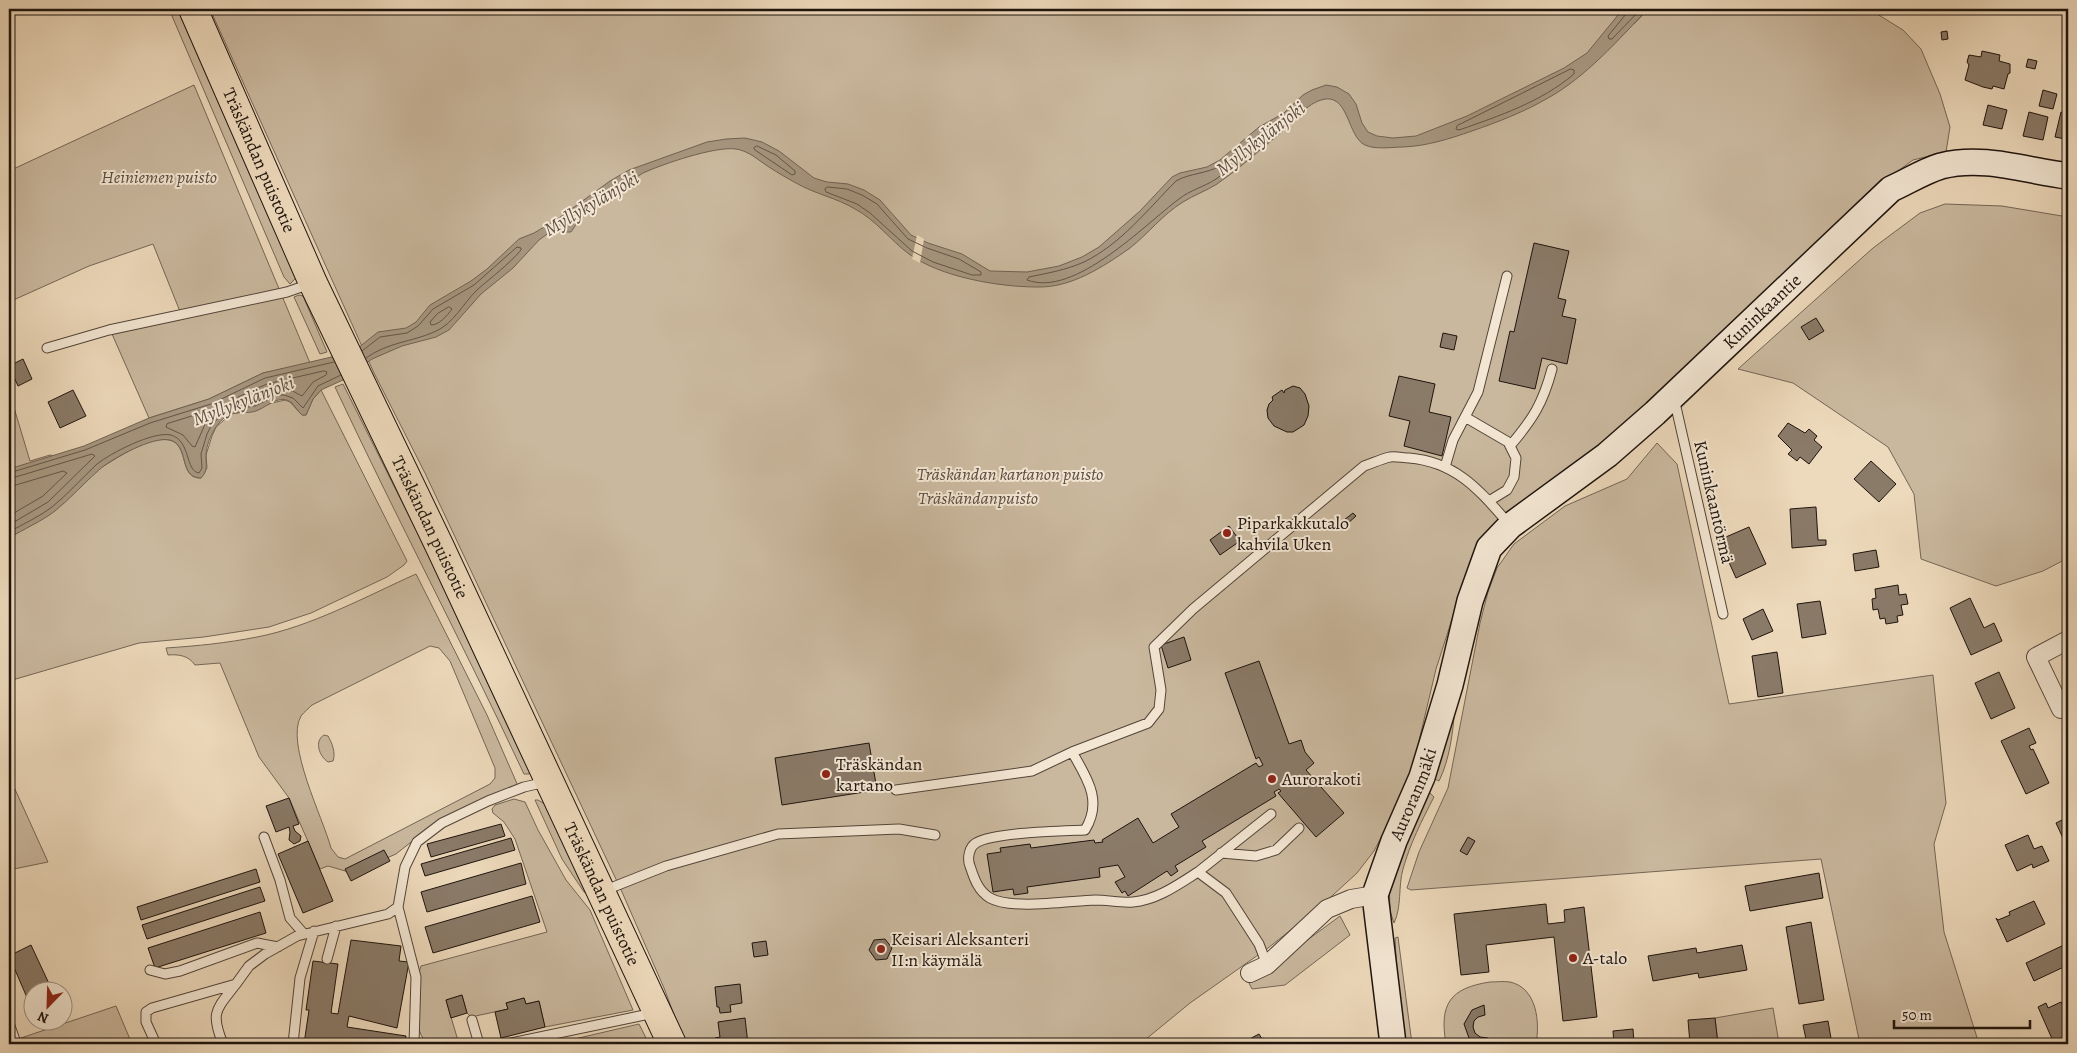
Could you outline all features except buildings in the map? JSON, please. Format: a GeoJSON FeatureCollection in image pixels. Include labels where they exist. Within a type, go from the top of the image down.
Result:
{"type":"FeatureCollection","features":[{"type":"Feature","properties":{"kind":"main road","name":"Träskändan puistotie"},"geometry":{"type":"LineString","coordinates":[[194,9],[330,321],[440,547],[672,1044]]}},
{"type":"Feature","properties":{"kind":"main road","name":"Kuninkaantie"},"geometry":{"type":"LineString","coordinates":[[1490,548],[1510,526],[1606,455],[1670,398],[1891,189],[1940,166],[1965,163],[1995,162],[2068,176]]}},
{"type":"Feature","properties":{"kind":"main road","name":"Auroranmäki"},"geometry":{"type":"LineString","coordinates":[[1393,1044],[1375,895],[1390,850],[1422,777],[1450,685],[1470,600],[1490,548]]}},
{"type":"Feature","properties":{"kind":"street"},"geometry":{"type":"LineString","coordinates":[[2068,640],[2036,657],[2061,709],[2068,706]]}},
{"type":"Feature","properties":{"kind":"street"},"geometry":{"type":"LineString","coordinates":[[1250,973],[1267,964],[1327,909],[1351,899],[1375,895]]}},
{"type":"Feature","properties":{"kind":"lane"},"geometry":{"type":"LineString","coordinates":[[1445,467],[1453,440],[1478,392],[1506,276]]}},
{"type":"Feature","properties":{"kind":"lane"},"geometry":{"type":"LineString","coordinates":[[48,348],[109,330],[287,292],[313,283]]}},
{"type":"Feature","properties":{"kind":"lane"},"geometry":{"type":"LineString","coordinates":[[1510,446],[1537,411],[1545,396],[1552,369]]}},
{"type":"Feature","properties":{"kind":"lane","name":"Kuninkaantörmä"},"geometry":{"type":"LineString","coordinates":[[1670,398],[1676,407],[1723,614]]}},
{"type":"Feature","properties":{"kind":"lane"},"geometry":{"type":"LineString","coordinates":[[1465,418],[1508,442],[1516,458],[1514,477],[1506,490],[1489,501]]}},
{"type":"Feature","properties":{"kind":"lane"},"geometry":{"type":"LineString","coordinates":[[896,790],[1032,771],[1072,752],[1148,723],[1159,710],[1161,690],[1154,647],[1193,609],[1364,466],[1391,456],[1421,459],[1445,467],[1464,477],[1489,501],[1510,526]]}},
{"type":"Feature","properties":{"kind":"lane"},"geometry":{"type":"LineString","coordinates":[[1072,752],[1090,782],[1094,807],[1091,820],[1085,830],[991,837],[975,843],[970,849],[969,863],[975,882],[988,897],[1001,903],[1064,903],[1096,900],[1134,902],[1164,892],[1198,872],[1271,814]]}},
{"type":"Feature","properties":{"kind":"lane"},"geometry":{"type":"LineString","coordinates":[[414,1044],[416,977],[398,907],[405,867],[417,842],[442,823],[488,801],[524,787],[549,781]]}},
{"type":"Feature","properties":{"kind":"lane"},"geometry":{"type":"LineString","coordinates":[[1221,853],[1256,856],[1276,850],[1299,828]]}},
{"type":"Feature","properties":{"kind":"lane"},"geometry":{"type":"LineString","coordinates":[[601,892],[666,866],[778,834],[899,829],[935,835]]}},
{"type":"Feature","properties":{"kind":"lane"},"geometry":{"type":"LineString","coordinates":[[264,837],[280,880],[290,918],[304,934]]}},
{"type":"Feature","properties":{"kind":"lane"},"geometry":{"type":"LineString","coordinates":[[1198,872],[1226,893],[1259,944],[1267,964]]}},
{"type":"Feature","properties":{"kind":"lane"},"geometry":{"type":"LineString","coordinates":[[223,1044],[217,1028],[216,1010],[249,966],[297,936],[388,914],[398,907]]}},
{"type":"Feature","properties":{"kind":"lane"},"geometry":{"type":"LineString","coordinates":[[326,960],[336,926]]}},
{"type":"Feature","properties":{"kind":"lane"},"geometry":{"type":"LineString","coordinates":[[293,1044],[300,978],[314,931]]}},
{"type":"Feature","properties":{"kind":"lane"},"geometry":{"type":"LineString","coordinates":[[150,970],[165,974],[180,971],[257,943],[278,947]]}},
{"type":"Feature","properties":{"kind":"lane"},"geometry":{"type":"LineString","coordinates":[[156,1044],[146,1022],[146,1012],[152,1008],[236,984]]}},
{"type":"Feature","properties":{"kind":"lane"},"geometry":{"type":"LineString","coordinates":[[506,1044],[657,1013]]}},
{"type":"Feature","properties":{"kind":"lane"},"geometry":{"type":"LineString","coordinates":[[472,1020],[479,1044]]}},
{"type":"Feature","properties":{"kind":"lane"},"geometry":{"type":"LineString","coordinates":[[9,1023],[15,1040]]}},
{"type":"Feature","properties":{"kind":"green space"},"geometry":{"type":"Polygon","coordinates":[[[169,9],[183,9],[291,261],[296,278],[290,284],[284,277],[169,9]]]}},
{"type":"Feature","properties":{"kind":"green space","name":"Träskändan kartanon puisto"},"geometry":{"type":"Polygon","coordinates":[[[210,9],[1623,9],[1634,24],[1648,9],[1869,9],[1903,30],[1921,49],[1940,94],[1950,127],[1946,152],[1913,160],[1887,179],[1625,424],[1540,491],[1478,545],[1472,557],[1436,669],[1413,766],[1402,797],[1374,851],[1357,873],[1321,906],[1268,948],[1190,1003],[1140,1044],[685,1044],[664,988],[622,892],[425,473],[374,373],[210,9]]]}},
{"type":"Feature","properties":{"kind":"green space","name":"Heiniemen puisto"},"geometry":{"type":"Polygon","coordinates":[[[194,85],[310,363],[263,373],[209,399],[149,418],[112,334],[183,319],[153,244],[89,266],[9,302],[9,171],[194,85]]]}},
{"type":"Feature","properties":{"kind":"green space"},"geometry":{"type":"Polygon","coordinates":[[[1945,204],[2002,206],[2068,217],[2068,558],[2043,571],[1996,586],[1921,559],[1914,494],[1888,447],[1793,383],[1738,369],[1873,248],[1920,213],[1945,204]]]}},
{"type":"Feature","properties":{"kind":"green space"},"geometry":{"type":"Polygon","coordinates":[[[303,296],[327,352],[320,354],[294,297],[303,296]]]}},
{"type":"Feature","properties":{"kind":"green space"},"geometry":{"type":"Polygon","coordinates":[[[343,384],[531,768],[529,774],[524,774],[358,436],[335,387],[343,384]]]}},
{"type":"Feature","properties":{"kind":"green space"},"geometry":{"type":"Polygon","coordinates":[[[321,390],[407,561],[404,565],[387,577],[311,613],[269,627],[204,637],[139,643],[9,681],[9,391],[30,461],[50,455],[102,467],[143,444],[152,441],[169,440],[180,448],[189,473],[194,477],[201,478],[207,468],[206,455],[216,427],[231,414],[257,410],[268,404],[285,400],[290,402],[302,415],[306,415],[313,399],[321,390]]]}},
{"type":"Feature","properties":{"kind":"green space"},"geometry":{"type":"Polygon","coordinates":[[[1657,443],[1677,464],[1729,704],[1933,675],[1946,803],[1934,844],[1944,932],[1979,1044],[1860,1044],[1821,859],[1411,890],[1407,888],[1419,852],[1448,788],[1480,623],[1488,592],[1497,568],[1514,544],[1565,506],[1627,479],[1657,443]]]}},
{"type":"Feature","properties":{"kind":"green space"},"geometry":{"type":"Polygon","coordinates":[[[416,574],[487,715],[518,786],[435,823],[396,854],[352,873],[328,866],[320,869],[289,798],[259,757],[220,663],[195,665],[183,656],[168,655],[166,648],[223,643],[277,632],[318,618],[416,574]],[[430,646],[312,705],[301,716],[297,728],[301,762],[331,848],[338,857],[345,859],[490,784],[495,778],[495,768],[450,661],[439,648],[430,646]]]}},
{"type":"Feature","properties":{"kind":"green space"},"geometry":{"type":"Polygon","coordinates":[[[1455,707],[1448,754],[1439,781],[1431,777],[1455,707]]]}},
{"type":"Feature","properties":{"kind":"green space"},"geometry":{"type":"Polygon","coordinates":[[[324,735],[328,736],[332,745],[334,751],[333,761],[328,762],[320,752],[318,745],[324,735]]]}},
{"type":"Feature","properties":{"kind":"green space"},"geometry":{"type":"Polygon","coordinates":[[[9,776],[48,862],[9,870],[9,776]]]}},
{"type":"Feature","properties":{"kind":"green space"},"geometry":{"type":"Polygon","coordinates":[[[1430,793],[1434,797],[1413,841],[1403,869],[1398,910],[1394,923],[1390,911],[1389,878],[1424,796],[1430,793]]]}},
{"type":"Feature","properties":{"kind":"green space"},"geometry":{"type":"Polygon","coordinates":[[[514,799],[525,802],[538,830],[566,880],[590,910],[633,1010],[545,1027],[539,1001],[526,1004],[524,998],[506,1003],[508,1009],[471,1017],[467,1013],[462,995],[446,1000],[459,1044],[428,1044],[423,1038],[418,1024],[419,974],[421,966],[547,932],[515,839],[504,822],[493,813],[492,809],[495,805],[514,799]]]}},
{"type":"Feature","properties":{"kind":"green space"},"geometry":{"type":"Polygon","coordinates":[[[535,800],[550,807],[588,894],[584,892],[562,859],[535,800]]]}},
{"type":"Feature","properties":{"kind":"green space"},"geometry":{"type":"Polygon","coordinates":[[[1340,916],[1350,935],[1285,985],[1252,989],[1249,983],[1340,916]]]}},
{"type":"Feature","properties":{"kind":"green space"},"geometry":{"type":"Polygon","coordinates":[[[1398,937],[1412,1044],[1404,1044],[1398,995],[1395,938],[1398,937]]]}},
{"type":"Feature","properties":{"kind":"green space"},"geometry":{"type":"Polygon","coordinates":[[[1490,982],[1510,982],[1519,985],[1526,991],[1535,1007],[1537,1016],[1536,1044],[1446,1044],[1444,1018],[1450,1000],[1465,989],[1490,982]]]}},
{"type":"Feature","properties":{"kind":"green space"},"geometry":{"type":"Polygon","coordinates":[[[116,1006],[132,1044],[9,1044],[9,1042],[45,1030],[72,1030],[72,1021],[116,1006]]]}},
{"type":"Feature","properties":{"kind":"green space"},"geometry":{"type":"Polygon","coordinates":[[[1773,1008],[1779,1043],[1718,1044],[1715,1018],[1773,1008]]]}},
{"type":"Feature","properties":{"kind":"green space"},"geometry":{"type":"Polygon","coordinates":[[[639,1024],[649,1044],[553,1044],[639,1024]]]}},
{"type":"Feature","properties":{"kind":"water","name":"Myllykylänjoki"},"geometry":{"type":"Polygon","coordinates":[[[1623,9],[1648,9],[1601,57],[1575,80],[1530,108],[1455,137],[1429,144],[1412,146],[1369,147],[1359,140],[1354,133],[1347,116],[1337,102],[1330,99],[1321,100],[1308,107],[1278,135],[1217,184],[1176,207],[1130,248],[1086,275],[1062,284],[1050,286],[1022,287],[988,283],[953,275],[937,269],[909,254],[863,214],[848,205],[803,187],[741,150],[715,150],[663,165],[643,173],[615,192],[587,207],[571,232],[550,232],[539,240],[513,268],[481,294],[449,330],[436,337],[402,346],[372,359],[343,380],[321,390],[313,399],[306,415],[302,415],[292,403],[283,399],[256,411],[233,413],[225,417],[216,427],[210,438],[206,450],[206,470],[201,478],[194,477],[189,473],[183,454],[176,443],[170,440],[154,441],[123,454],[106,464],[55,511],[9,538],[9,469],[84,446],[149,418],[209,399],[263,373],[353,352],[378,332],[406,328],[416,322],[430,305],[471,281],[487,269],[519,239],[534,233],[559,218],[610,181],[629,170],[707,142],[745,138],[762,142],[779,151],[814,178],[827,182],[848,184],[864,190],[880,200],[911,235],[928,243],[962,254],[990,271],[1027,272],[1059,266],[1082,257],[1099,247],[1140,211],[1172,177],[1180,173],[1207,167],[1220,160],[1259,127],[1284,113],[1303,95],[1312,90],[1326,85],[1337,87],[1349,94],[1356,104],[1362,123],[1368,132],[1377,136],[1393,138],[1416,136],[1467,116],[1564,68],[1587,53],[1623,9]]]}},
{"type":"Feature","properties":{"kind":"pier"},"geometry":{"type":"Polygon","coordinates":[[[917,235],[924,239],[920,263],[912,259],[917,235]]]}},
{"type":"Feature","properties":{"kind":"place","name":"Piparkakkutalo kahvila Uken"},"geometry":{"type":"Point","coordinates":[1227,533]}},
{"type":"Feature","properties":{"kind":"place","name":"Träskändan kartano"},"geometry":{"type":"Point","coordinates":[826,774]}},
{"type":"Feature","properties":{"kind":"place","name":"Aurorakoti"},"geometry":{"type":"Point","coordinates":[1272,779]}},
{"type":"Feature","properties":{"kind":"place","name":"Keisari Aleksanteri II:n käymälä"},"geometry":{"type":"Point","coordinates":[881,949]}},
{"type":"Feature","properties":{"kind":"place","name":"A-talo"},"geometry":{"type":"Point","coordinates":[1573,958]}},
{"type":"Feature","properties":{"kind":"park label","name":"Träskändanpuisto"},"geometry":{"type":"Point","coordinates":[978,498]}}]}
